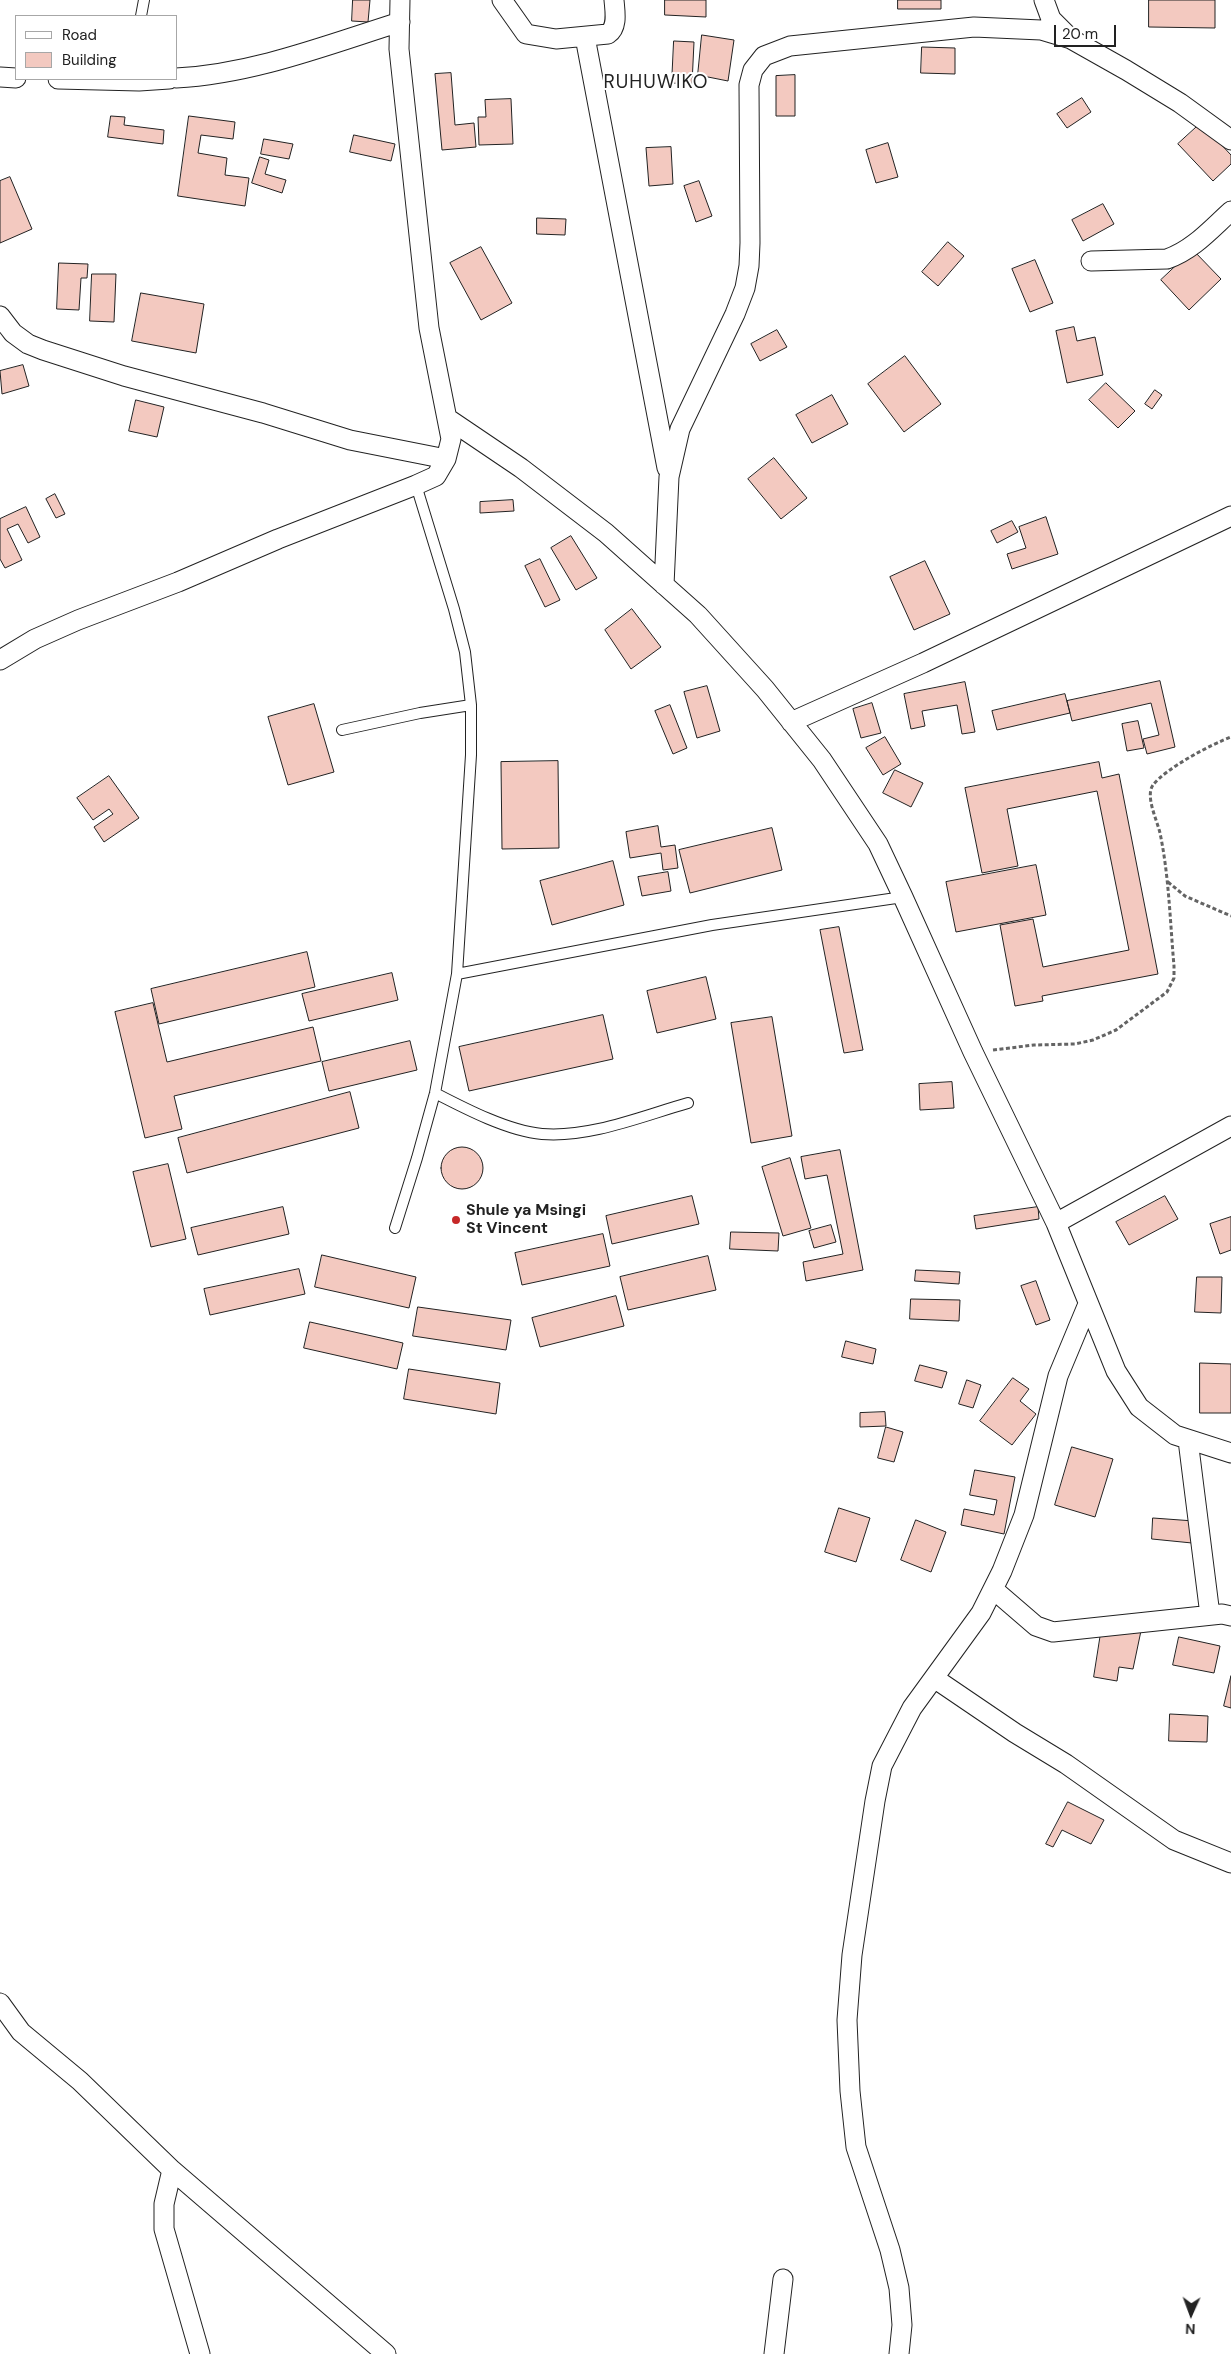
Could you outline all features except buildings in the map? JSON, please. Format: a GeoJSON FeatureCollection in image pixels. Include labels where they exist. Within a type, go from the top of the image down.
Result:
{"type":"FeatureCollection","features":[{"type":"Feature","properties":{"kind":"street"},"geometry":{"type":"LineString","coordinates":[[0,660],[35,639],[78,620],[178,582],[278,539],[416,485],[436,476],[446,460],[451,439],[429,328],[399,49],[400,0]]}},
{"type":"Feature","properties":{"kind":"street"},"geometry":{"type":"LineString","coordinates":[[502,0],[526,34],[556,39],[585,37],[612,32],[615,26],[614,0]]}},
{"type":"Feature","properties":{"kind":"street"},"geometry":{"type":"LineString","coordinates":[[1044,0],[1051,18],[1071,39]]}},
{"type":"Feature","properties":{"kind":"street"},"geometry":{"type":"LineString","coordinates":[[178,78],[250,67],[302,53],[400,22]]}},
{"type":"Feature","properties":{"kind":"street"},"geometry":{"type":"LineString","coordinates":[[664,585],[669,477],[680,428],[735,314],[745,288],[750,243],[749,86],[753,70],[764,56],[790,46],[974,27],[1041,30],[1071,39],[1180,103],[1231,140]]}},
{"type":"Feature","properties":{"kind":"street"},"geometry":{"type":"LineString","coordinates":[[585,37],[669,477]]}},
{"type":"Feature","properties":{"kind":"street"},"geometry":{"type":"LineString","coordinates":[[0,78],[15,78]]}},
{"type":"Feature","properties":{"kind":"street"},"geometry":{"type":"LineString","coordinates":[[1091,261],[1167,258],[1178,255],[1189,249],[1231,211]]}},
{"type":"Feature","properties":{"kind":"street"},"geometry":{"type":"LineString","coordinates":[[0,316],[13,333],[28,344],[43,350],[124,376],[263,413],[350,440],[446,460]]}},
{"type":"Feature","properties":{"kind":"street"},"geometry":{"type":"LineString","coordinates":[[447,418],[521,468],[598,527],[698,615],[822,760],[878,844],[973,1052],[1056,1223],[1116,1371],[1138,1407],[1174,1435],[1231,1453]]}},
{"type":"Feature","properties":{"kind":"street"},"geometry":{"type":"LineString","coordinates":[[791,722],[923,663],[1231,516]]}},
{"type":"Feature","properties":{"kind":"street"},"geometry":{"type":"LineString","coordinates":[[1056,1223],[1231,1126]]}},
{"type":"Feature","properties":{"kind":"street"},"geometry":{"type":"LineString","coordinates":[[899,2354],[902,2325],[899,2288],[890,2250],[856,2147],[850,2091],[846,2020],[852,1955],[874,1801],[882,1766],[912,1708],[981,1613],[993,1589],[1024,1515],[1058,1376],[1088,1304]]}},
{"type":"Feature","properties":{"kind":"street"},"geometry":{"type":"LineString","coordinates":[[1188,1440],[1210,1615]]}},
{"type":"Feature","properties":{"kind":"street"},"geometry":{"type":"LineString","coordinates":[[993,1589],[1036,1626],[1053,1632],[1210,1615],[1222,1614],[1231,1616]]}},
{"type":"Feature","properties":{"kind":"street"},"geometry":{"type":"LineString","coordinates":[[934,1678],[1015,1733],[1066,1764],[1174,1840],[1231,1863]]}},
{"type":"Feature","properties":{"kind":"street"},"geometry":{"type":"LineString","coordinates":[[0,2003],[21,2032],[80,2081],[172,2170],[386,2354]]}},
{"type":"Feature","properties":{"kind":"street"},"geometry":{"type":"LineString","coordinates":[[0,2023],[21,2032]]}},
{"type":"Feature","properties":{"kind":"street"},"geometry":{"type":"LineString","coordinates":[[172,2170],[164,2204],[164,2229],[200,2354]]}},
{"type":"Feature","properties":{"kind":"street"},"geometry":{"type":"LineString","coordinates":[[774,2354],[783,2279]]}},
{"type":"Feature","properties":{"kind":"lane"},"geometry":{"type":"LineString","coordinates":[[142,15],[144,0]]}},
{"type":"Feature","properties":{"kind":"lane"},"geometry":{"type":"LineString","coordinates":[[395,1228],[418,1158],[435,1092],[457,974],[471,755],[471,705],[465,652],[416,485]]}},
{"type":"Feature","properties":{"kind":"lane"},"geometry":{"type":"LineString","coordinates":[[342,730],[420,713],[471,705]]}},
{"type":"Feature","properties":{"kind":"lane"},"geometry":{"type":"LineString","coordinates":[[457,974],[712,924],[903,897]]}},
{"type":"Feature","properties":{"kind":"lane"},"geometry":{"type":"LineString","coordinates":[[435,1092],[468,1110],[505,1124],[540,1134],[568,1134],[603,1127],[688,1103]]}},
{"type":"Feature","properties":{"kind":"path"},"geometry":{"type":"LineString","coordinates":[[973,1052],[1034,1045],[1075,1044],[1093,1040],[1116,1030],[1167,992],[1174,978],[1174,972],[1165,856],[1152,804],[1151,792],[1153,785],[1190,757],[1211,745],[1231,737]]}},
{"type":"Feature","properties":{"kind":"path"},"geometry":{"type":"LineString","coordinates":[[1167,881],[1185,896],[1231,916]]}},
{"type":"Feature","properties":{"kind":"place","name":"Shule ya Msingi St Vincent"},"geometry":{"type":"Point","coordinates":[456,1220]}},
{"type":"Feature","properties":{"kind":"district","name":"RUHUWIKO"},"geometry":{"type":"Point","coordinates":[656,83]}}]}
